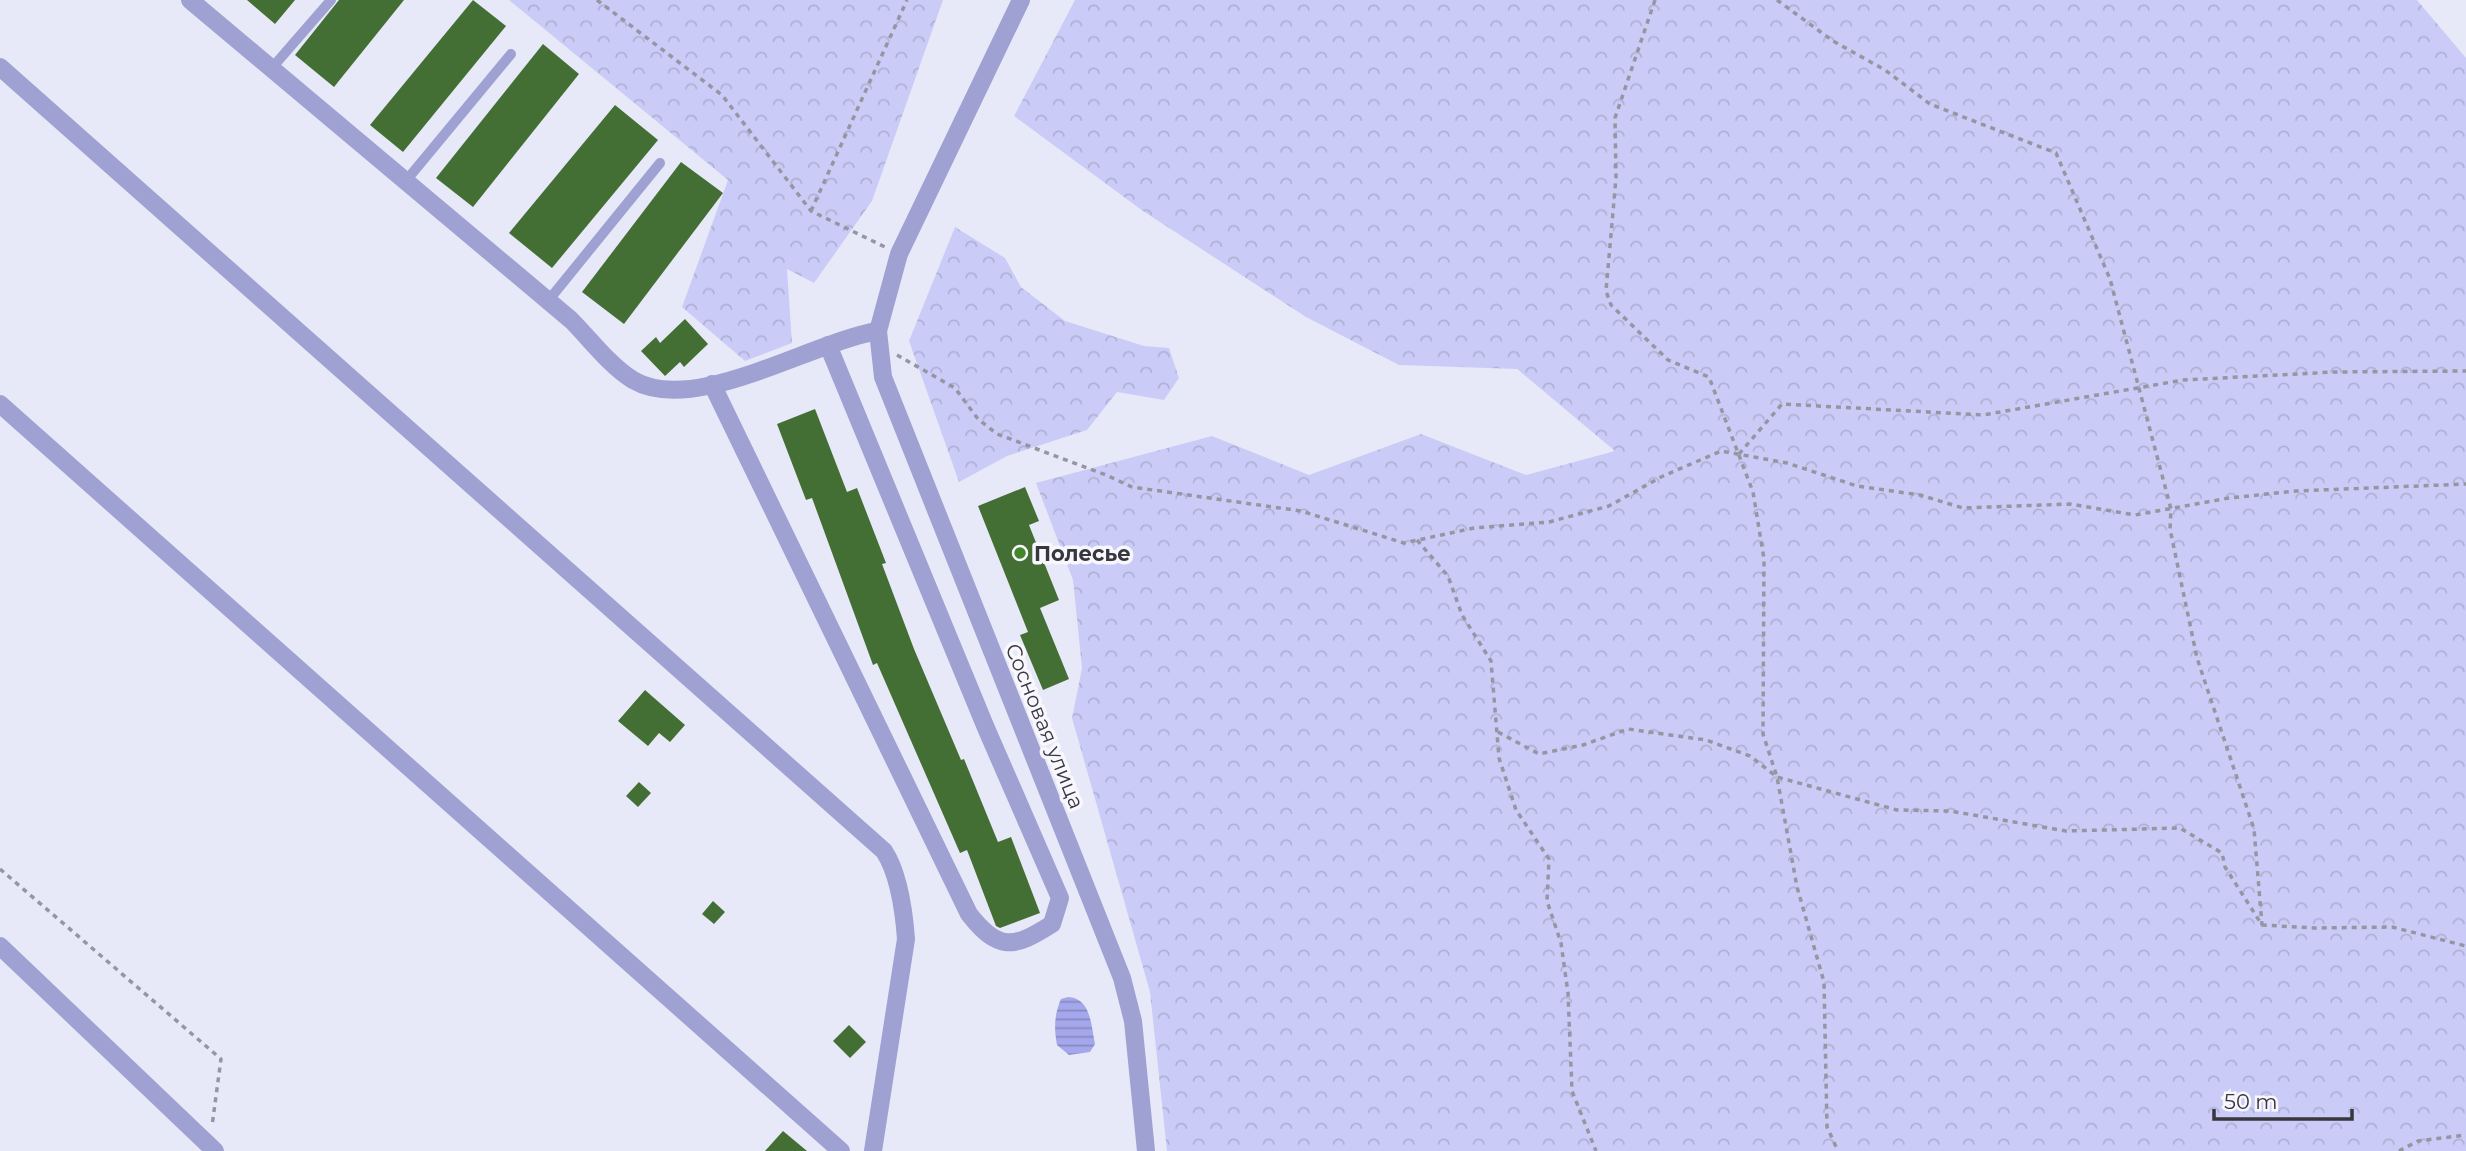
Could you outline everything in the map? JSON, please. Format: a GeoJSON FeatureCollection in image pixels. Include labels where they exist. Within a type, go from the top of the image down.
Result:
{"type":"FeatureCollection","features":[{"type":"Feature","properties":{"kind":"street"},"geometry":{"type":"LineString","coordinates":[[190,0],[548,301],[631,379],[657,390],[670,391],[712,384],[828,345],[879,333],[899,254],[1021,0]]}},
{"type":"Feature","properties":{"kind":"street"},"geometry":{"type":"LineString","coordinates":[[0,67],[884,851],[889,860],[903,913],[906,939],[873,1151]]}},
{"type":"Feature","properties":{"kind":"street","name":"Сосновая улица"},"geometry":{"type":"LineString","coordinates":[[879,333],[888,390],[1122,978],[1133,1021],[1146,1151]]}},
{"type":"Feature","properties":{"kind":"street"},"geometry":{"type":"LineString","coordinates":[[712,384],[969,914],[985,934],[997,942],[1009,944],[1052,924],[1060,898],[986,728],[828,345]]}},
{"type":"Feature","properties":{"kind":"street"},"geometry":{"type":"LineString","coordinates":[[0,404],[841,1151]]}},
{"type":"Feature","properties":{"kind":"street"},"geometry":{"type":"LineString","coordinates":[[0,946],[204,1146]]}},
{"type":"Feature","properties":{"kind":"lane"},"geometry":{"type":"LineString","coordinates":[[271,69],[331,0]]}},
{"type":"Feature","properties":{"kind":"lane"},"geometry":{"type":"LineString","coordinates":[[405,182],[511,54]]}},
{"type":"Feature","properties":{"kind":"lane"},"geometry":{"type":"LineString","coordinates":[[548,301],[660,163]]}},
{"type":"Feature","properties":{"kind":"path"},"geometry":{"type":"LineString","coordinates":[[597,0],[722,94],[811,211],[899,254]]}},
{"type":"Feature","properties":{"kind":"path"},"geometry":{"type":"LineString","coordinates":[[811,211],[906,0]]}},
{"type":"Feature","properties":{"kind":"path"},"geometry":{"type":"LineString","coordinates":[[1655,0],[1615,118],[1616,178],[1606,291],[1611,305],[1668,360],[1709,377],[1753,492],[1764,559],[1763,734],[1777,777],[1797,887],[1824,982],[1827,1127],[1838,1151]]}},
{"type":"Feature","properties":{"kind":"path"},"geometry":{"type":"LineString","coordinates":[[1777,0],[1833,41],[1885,70],[1930,104],[2056,153],[2110,279],[2171,509],[2170,528],[2197,658],[2254,829],[2262,925]]}},
{"type":"Feature","properties":{"kind":"path"},"geometry":{"type":"LineString","coordinates":[[879,333],[955,388],[978,418],[997,434],[1132,487],[1301,511],[1404,543],[1474,528],[1549,522],[1609,506],[1661,477],[1721,451],[1787,463],[1857,486],[1920,495],[1963,508],[2070,504],[2135,515],[2297,491],[2466,484]]}},
{"type":"Feature","properties":{"kind":"path"},"geometry":{"type":"LineString","coordinates":[[1739,454],[1782,404],[1983,415],[2183,380],[2334,372],[2466,371]]}},
{"type":"Feature","properties":{"kind":"path"},"geometry":{"type":"LineString","coordinates":[[1417,541],[1448,576],[1462,615],[1491,661],[1499,758],[1516,810],[1549,859],[1547,901],[1562,943],[1568,993],[1572,1091],[1596,1151]]}},
{"type":"Feature","properties":{"kind":"path"},"geometry":{"type":"LineString","coordinates":[[1498,732],[1539,754],[1583,745],[1628,729],[1706,740],[1750,756],[1777,777],[1897,810],[1950,811],[2066,831],[2180,828],[2222,853],[2225,867],[2262,925]]}},
{"type":"Feature","properties":{"kind":"path"},"geometry":{"type":"LineString","coordinates":[[0,869],[221,1059],[204,1146]]}},
{"type":"Feature","properties":{"kind":"path"},"geometry":{"type":"LineString","coordinates":[[2262,925],[2314,928],[2392,927],[2466,946]]}},
{"type":"Feature","properties":{"kind":"path"},"geometry":{"type":"LineString","coordinates":[[2399,1151],[2418,1141],[2466,1135]]}},
{"type":"Feature","properties":{"kind":"green space"},"geometry":{"type":"Polygon","coordinates":[[[509,0],[943,0],[872,201],[814,283],[787,269],[792,343],[745,361],[682,307],[728,180],[509,0]]]}},
{"type":"Feature","properties":{"kind":"green space"},"geometry":{"type":"Polygon","coordinates":[[[1075,0],[2417,0],[2466,58],[2466,1151],[1167,1151],[1150,992],[1072,718],[1082,668],[1073,580],[1036,483],[1212,436],[1309,475],[1421,434],[1526,475],[1615,451],[1517,369],[1399,365],[1306,317],[1143,211],[1014,116],[1075,0]]]}},
{"type":"Feature","properties":{"kind":"green space"},"geometry":{"type":"Polygon","coordinates":[[[955,227],[1005,258],[1021,287],[1065,321],[1144,346],[1169,348],[1179,378],[1164,400],[1117,392],[1087,430],[1007,456],[959,482],[909,341],[955,227]]]}},
{"type":"Feature","properties":{"kind":"shaded area"},"geometry":{"type":"Polygon","coordinates":[[[1068,997],[1081,1002],[1089,1014],[1095,1044],[1090,1052],[1069,1055],[1057,1045],[1057,1011],[1061,999],[1068,997]]]}},
{"type":"Feature","properties":{"kind":"building"},"geometry":{"type":"Polygon","coordinates":[[[247,0],[295,0],[275,24],[247,0]]]}},
{"type":"Feature","properties":{"kind":"building"},"geometry":{"type":"Polygon","coordinates":[[[339,0],[404,0],[334,87],[295,55],[339,0]]]}},
{"type":"Feature","properties":{"kind":"building"},"geometry":{"type":"Polygon","coordinates":[[[473,0],[506,26],[403,152],[370,125],[473,0]]]}},
{"type":"Feature","properties":{"kind":"building"},"geometry":{"type":"Polygon","coordinates":[[[543,44],[579,74],[473,207],[436,178],[543,44]]]}},
{"type":"Feature","properties":{"kind":"building"},"geometry":{"type":"Polygon","coordinates":[[[615,105],[658,140],[552,268],[509,233],[615,105]]]}},
{"type":"Feature","properties":{"kind":"building"},"geometry":{"type":"Polygon","coordinates":[[[681,162],[723,193],[624,324],[582,292],[681,162]]]}},
{"type":"Feature","properties":{"kind":"building"},"geometry":{"type":"Polygon","coordinates":[[[685,319],[708,344],[684,367],[680,362],[665,376],[641,351],[656,337],[660,343],[685,319]]]}},
{"type":"Feature","properties":{"kind":"building"},"geometry":{"type":"Polygon","coordinates":[[[815,409],[847,492],[857,488],[886,563],[882,564],[914,649],[961,760],[964,759],[998,842],[1011,837],[1040,913],[1000,928],[996,926],[967,850],[960,853],[877,663],[873,665],[812,498],[806,500],[777,424],[815,409]]]}},
{"type":"Feature","properties":{"kind":"building"},"geometry":{"type":"Polygon","coordinates":[[[1025,487],[1039,521],[1029,525],[1059,600],[1040,608],[1069,679],[1043,690],[1020,635],[1028,632],[978,506],[1025,487]]]}},
{"type":"Feature","properties":{"kind":"building"},"geometry":{"type":"Polygon","coordinates":[[[645,690],[685,725],[670,742],[659,733],[648,746],[618,721],[645,690]]]}},
{"type":"Feature","properties":{"kind":"building"},"geometry":{"type":"Polygon","coordinates":[[[639,782],[651,793],[638,807],[626,796],[639,782]]]}},
{"type":"Feature","properties":{"kind":"building"},"geometry":{"type":"Polygon","coordinates":[[[713,901],[725,912],[714,924],[702,914],[713,901]]]}},
{"type":"Feature","properties":{"kind":"building"},"geometry":{"type":"Polygon","coordinates":[[[849,1025],[866,1042],[850,1058],[833,1041],[849,1025]]]}},
{"type":"Feature","properties":{"kind":"building"},"geometry":{"type":"Polygon","coordinates":[[[783,1131],[807,1151],[765,1151],[783,1131]]]}},
{"type":"Feature","properties":{"kind":"place","name":"Полесье"},"geometry":{"type":"Point","coordinates":[1020,553]}}]}
